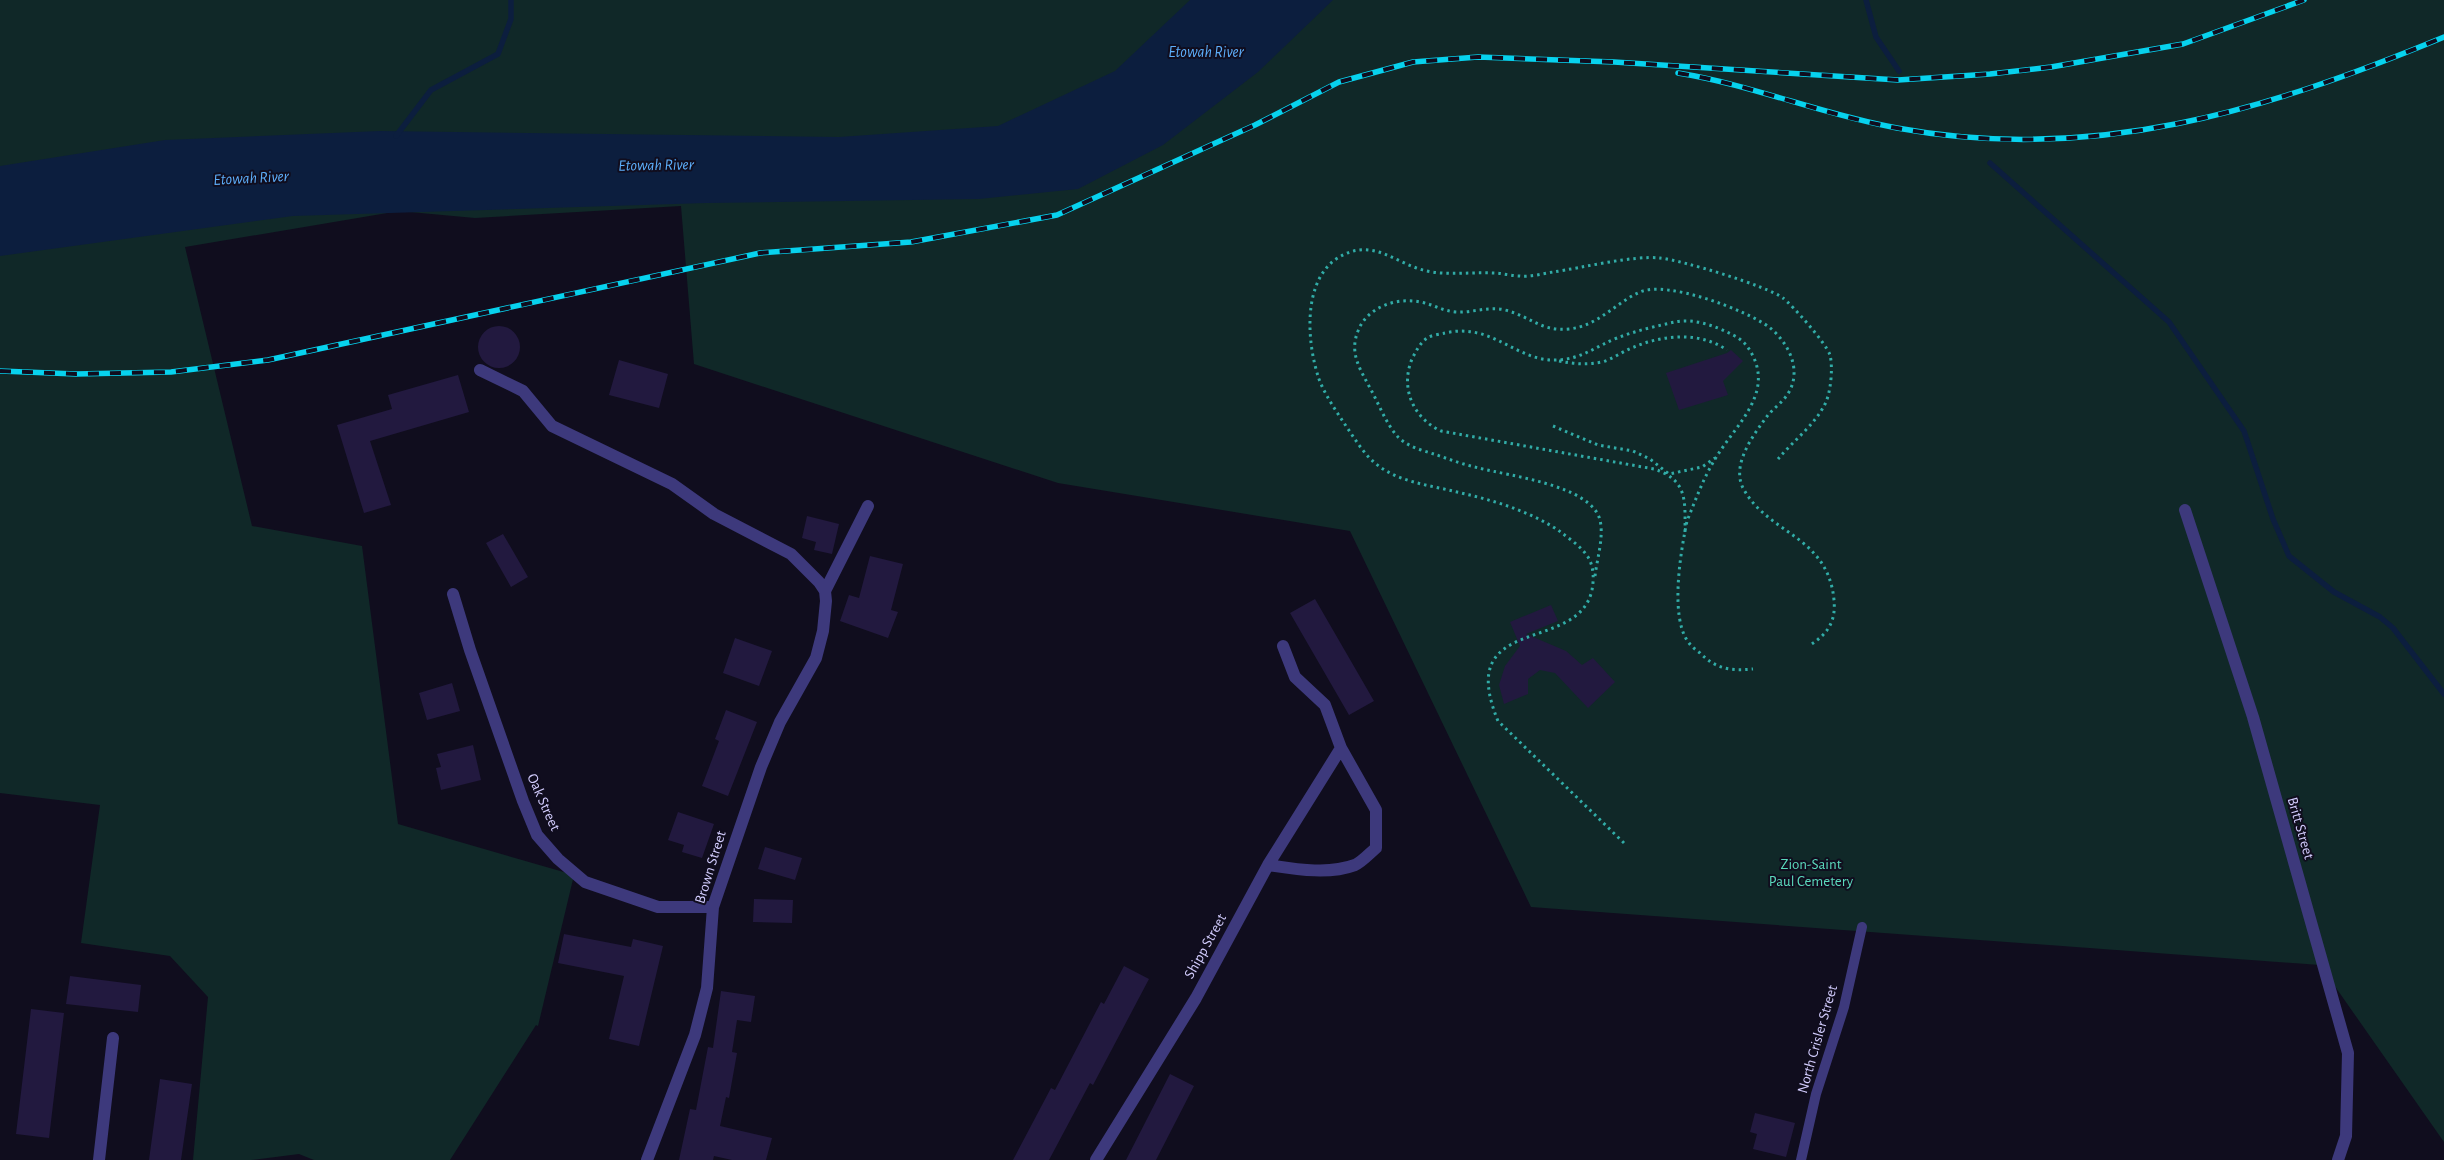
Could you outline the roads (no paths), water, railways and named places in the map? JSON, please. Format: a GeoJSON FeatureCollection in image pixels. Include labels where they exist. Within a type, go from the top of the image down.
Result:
{"type":"FeatureCollection","features":[{"type":"Feature","properties":{"kind":"street"},"geometry":{"type":"LineString","coordinates":[[480,370],[523,390],[552,426],[672,484],[714,514],[791,554],[819,582],[825,591],[868,506]]}},
{"type":"Feature","properties":{"kind":"street","name":"Britt Street"},"geometry":{"type":"LineString","coordinates":[[2185,510],[2253,717],[2348,1053],[2346,1136],[2338,1160]]}},
{"type":"Feature","properties":{"kind":"street","name":"Brown Street"},"geometry":{"type":"LineString","coordinates":[[646,1160],[695,1035],[706,988],[713,907],[761,767],[780,722],[816,658],[822,631],[826,600],[825,591]]}},
{"type":"Feature","properties":{"kind":"street","name":"Oak Street"},"geometry":{"type":"LineString","coordinates":[[453,594],[470,650],[523,801],[538,835],[558,859],[585,882],[658,907],[713,907]]}},
{"type":"Feature","properties":{"kind":"street"},"geometry":{"type":"LineString","coordinates":[[1268,865],[1301,870],[1356,865],[1376,848],[1376,810],[1342,748],[1325,705],[1294,677],[1283,646]]}},
{"type":"Feature","properties":{"kind":"street","name":"Shipp Street"},"geometry":{"type":"LineString","coordinates":[[1096,1160],[1196,998],[1268,865],[1342,748]]}},
{"type":"Feature","properties":{"kind":"street"},"geometry":{"type":"LineString","coordinates":[[99,1160],[113,1038]]}},
{"type":"Feature","properties":{"kind":"lane","name":"North Crisler Street"},"geometry":{"type":"LineString","coordinates":[[1800,1160],[1816,1094],[1844,1007],[1862,927]]}},
{"type":"Feature","properties":{"kind":"water","name":"Etowah River"},"geometry":{"type":"Polygon","coordinates":[[[1190,0],[1333,0],[1258,72],[1163,145],[1078,189],[979,199],[706,203],[293,216],[0,256],[0,166],[165,140],[380,131],[839,137],[998,126],[1115,71],[1190,0]]]}},
{"type":"Feature","properties":{"kind":"waterway"},"geometry":{"type":"LineString","coordinates":[[396,136],[431,90],[498,54],[511,19],[511,0]]}},
{"type":"Feature","properties":{"kind":"waterway"},"geometry":{"type":"LineString","coordinates":[[1866,0],[1876,37],[1899,71]]}},
{"type":"Feature","properties":{"kind":"waterway"},"geometry":{"type":"LineString","coordinates":[[1990,163],[2169,322],[2244,431],[2273,519],[2289,556],[2334,592],[2380,617],[2393,628],[2444,694]]}},
{"type":"Feature","properties":{"kind":"railway"},"geometry":{"type":"LineString","coordinates":[[0,371],[76,374],[171,372],[268,360],[760,253],[911,242],[1057,215],[1255,125],[1339,82],[1413,62],[1478,57],[1614,62],[1898,80],[1990,74],[2051,67],[2183,44],[2304,0]]}},
{"type":"Feature","properties":{"kind":"railway"},"geometry":{"type":"LineString","coordinates":[[1678,73],[1706,78],[1842,116],[1897,128],[1969,137],[2040,139],[2109,135],[2177,124],[2244,108],[2311,88],[2444,37]]}},
{"type":"Feature","properties":{"kind":"park label","name":"Zion-Saint Paul Cemetery"},"geometry":{"type":"Point","coordinates":[1811,872]}}]}
